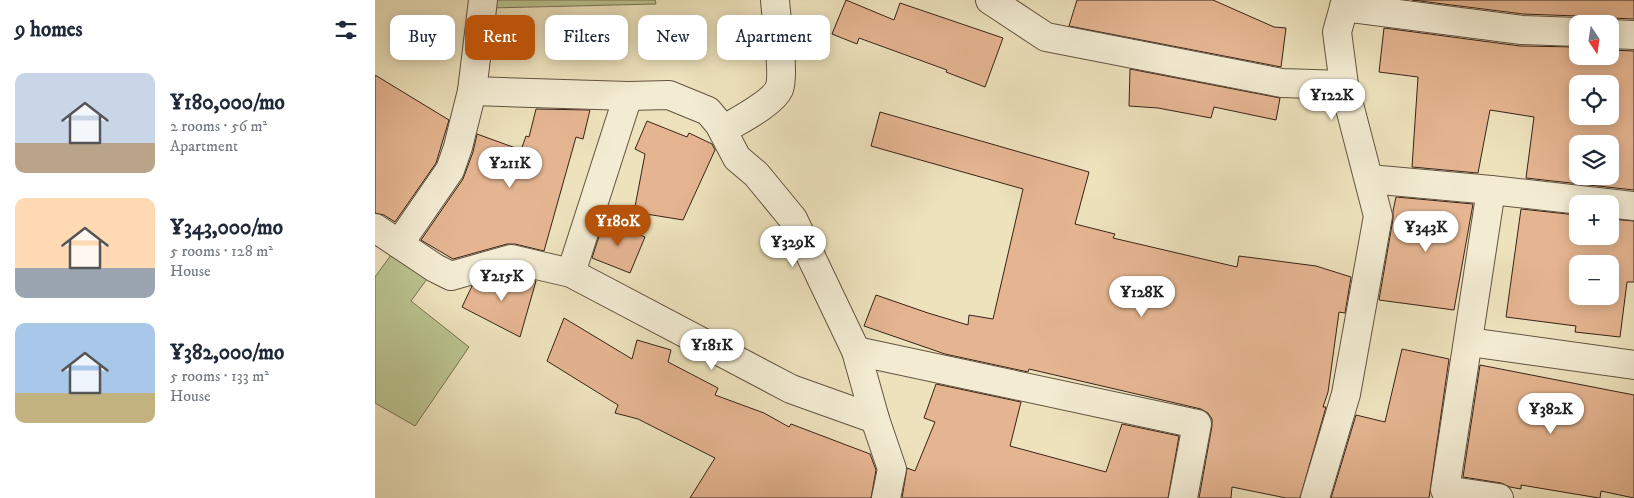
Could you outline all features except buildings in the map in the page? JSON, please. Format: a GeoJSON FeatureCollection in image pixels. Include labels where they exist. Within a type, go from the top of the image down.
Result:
{"type":"FeatureCollection","features":[{"type":"Feature","properties":{"kind":"street"},"geometry":{"type":"LineString","coordinates":[[399,244],[449,170],[458,147],[472,91],[483,0]]}},
{"type":"Feature","properties":{"kind":"street"},"geometry":{"type":"LineString","coordinates":[[723,130],[767,103],[779,89],[781,70],[775,0]]}},
{"type":"Feature","properties":{"kind":"street"},"geometry":{"type":"LineString","coordinates":[[990,0],[1046,37],[1282,83],[1344,85]]}},
{"type":"Feature","properties":{"kind":"street"},"geometry":{"type":"LineString","coordinates":[[1315,498],[1346,394],[1378,216],[1344,85],[1337,32],[1345,4],[1523,30],[1569,32]]}},
{"type":"Feature","properties":{"kind":"street"},"geometry":{"type":"LineString","coordinates":[[1619,34],[1634,35]]}},
{"type":"Feature","properties":{"kind":"street"},"geometry":{"type":"LineString","coordinates":[[472,91],[628,96],[669,95],[708,111],[723,130],[737,158],[755,174],[793,218],[856,351],[875,419],[892,468],[886,498]]}},
{"type":"Feature","properties":{"kind":"street"},"geometry":{"type":"LineString","coordinates":[[571,273],[628,96]]}},
{"type":"Feature","properties":{"kind":"street"},"geometry":{"type":"LineString","coordinates":[[1369,179],[1634,206]]}},
{"type":"Feature","properties":{"kind":"street"},"geometry":{"type":"LineString","coordinates":[[1491,190],[1445,490],[1499,498]]}},
{"type":"Feature","properties":{"kind":"street"},"geometry":{"type":"LineString","coordinates":[[375,228],[435,268],[451,276],[511,260],[571,273],[791,388],[875,419]]}},
{"type":"Feature","properties":{"kind":"street"},"geometry":{"type":"LineString","coordinates":[[1469,342],[1634,365]]}},
{"type":"Feature","properties":{"kind":"street"},"geometry":{"type":"LineString","coordinates":[[856,351],[1197,424],[1183,498]]}},
{"type":"Feature","properties":{"kind":"green space"},"geometry":{"type":"Polygon","coordinates":[[[492,0],[655,0],[656,4],[491,8],[492,0]]]}},
{"type":"Feature","properties":{"kind":"green space"},"geometry":{"type":"Polygon","coordinates":[[[399,244],[435,268],[411,301],[469,347],[415,426],[375,403],[375,277],[399,244]]]}}]}
